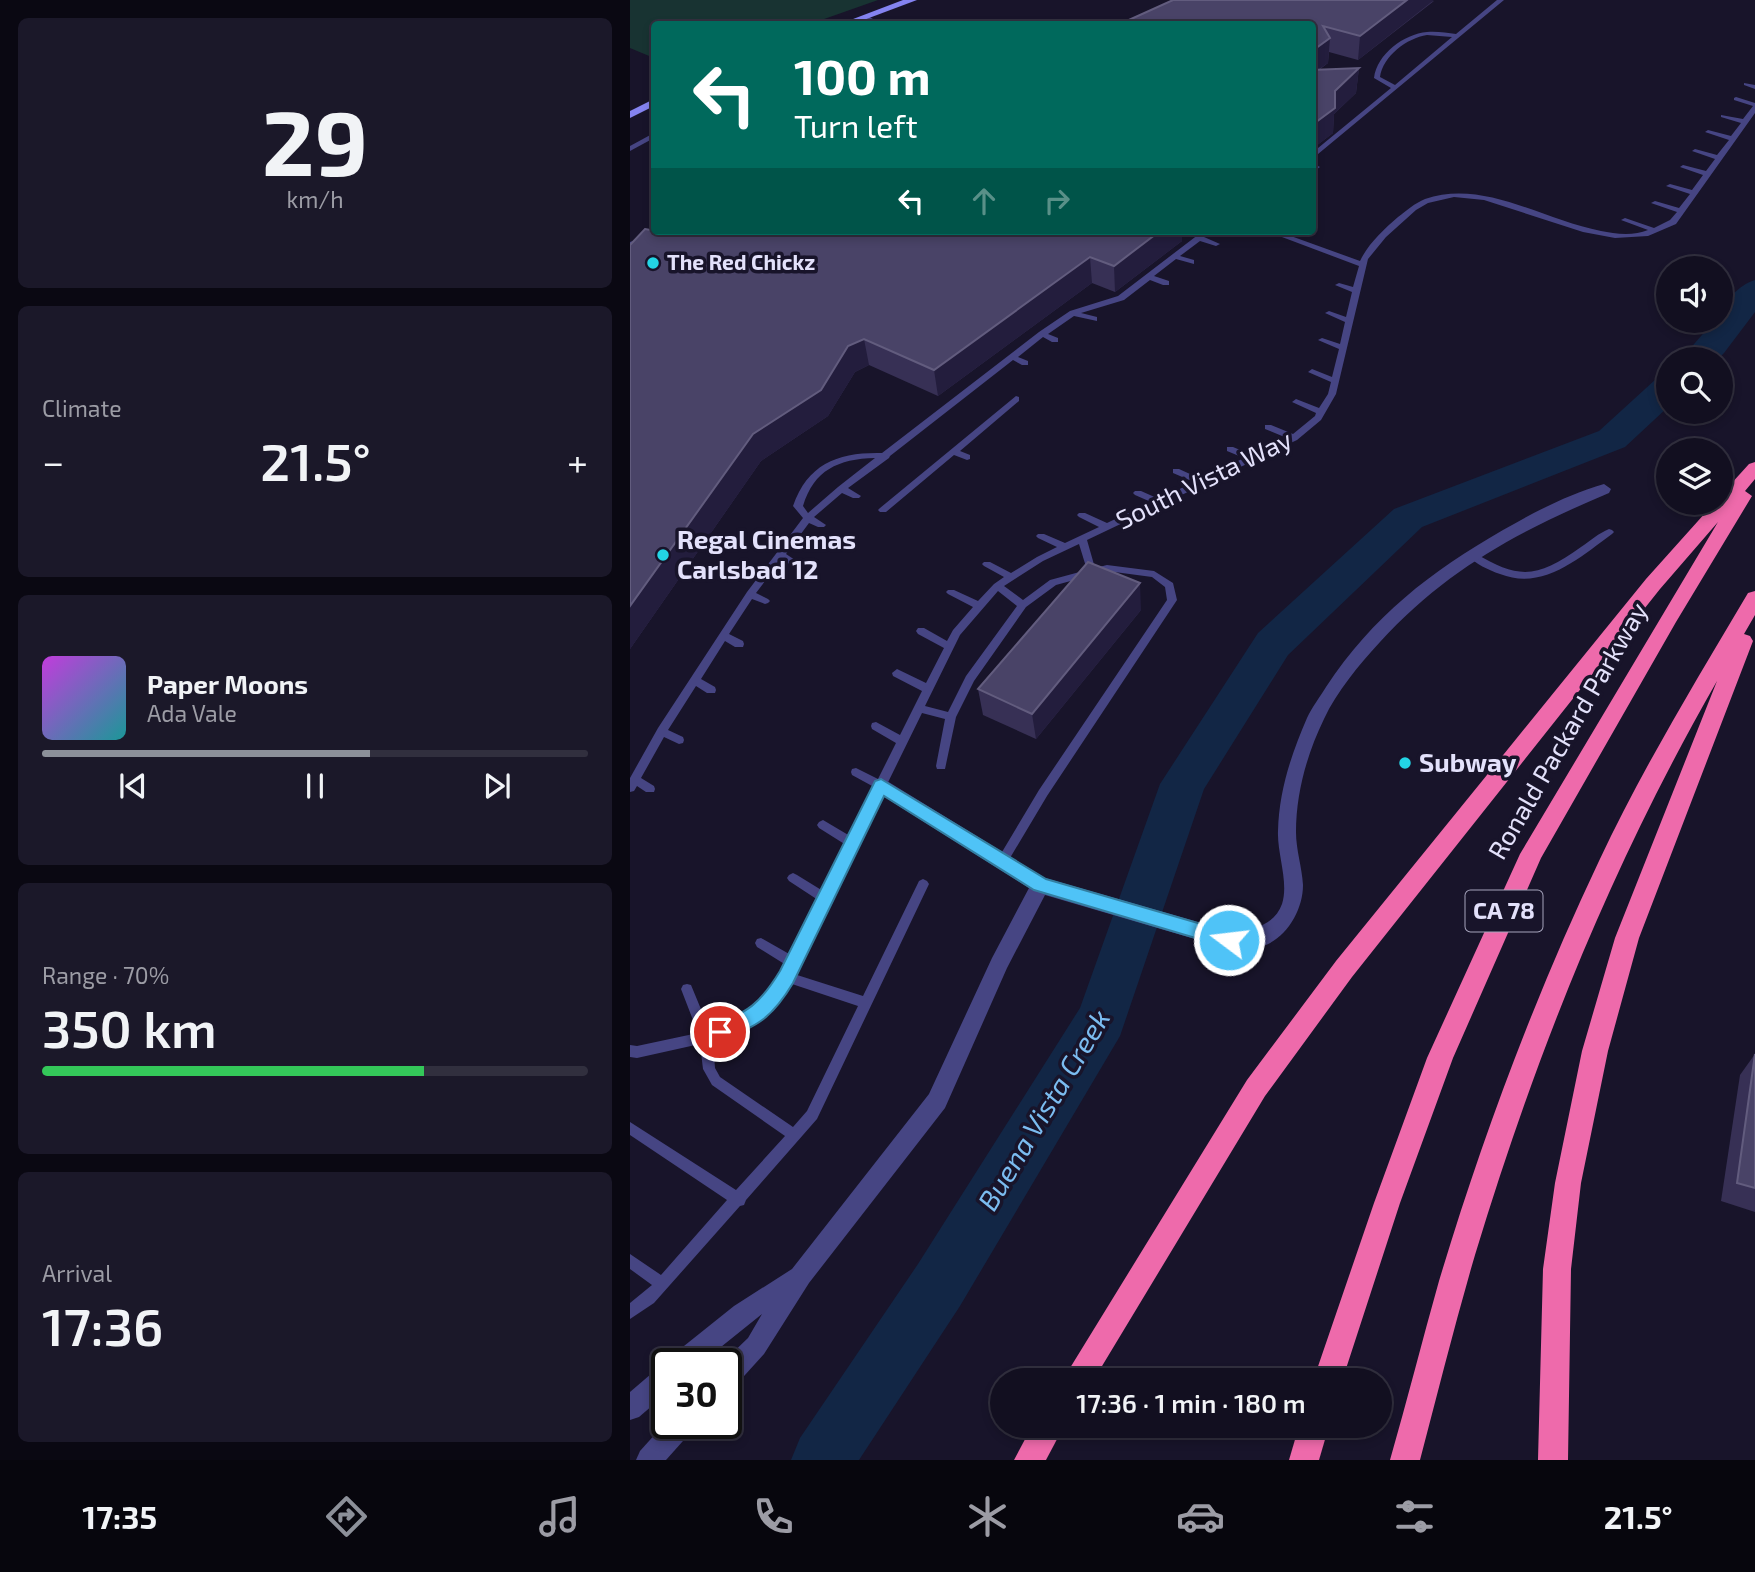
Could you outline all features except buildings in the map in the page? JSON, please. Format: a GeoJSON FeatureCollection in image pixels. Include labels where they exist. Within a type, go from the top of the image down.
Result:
{"type":"FeatureCollection","features":[{"type":"Feature","properties":{"kind":"highway"},"geometry":{"type":"LineString","coordinates":[[1084,1368],[1256,1088],[1344,969],[1653,584],[1755,468]]}},
{"type":"Feature","properties":{"kind":"highway","name":"Ronald Packard Parkway"},"geometry":{"type":"LineString","coordinates":[[1331,1368],[1440,1058],[1531,854],[1669,617],[1755,477]]}},
{"type":"Feature","properties":{"kind":"highway","name":"CA 78"},"geometry":{"type":"LineString","coordinates":[[1405,1460],[1461,1257],[1524,1066],[1569,955],[1611,859],[1658,767],[1755,598]]}},
{"type":"Feature","properties":{"kind":"highway"},"geometry":{"type":"LineString","coordinates":[[1553,1460],[1558,1269],[1568,1183],[1595,1051],[1627,939],[1755,610]]}},
{"type":"Feature","properties":{"kind":"highway"},"geometry":{"type":"LineString","coordinates":[[1029,1460],[1042,1438]]}},
{"type":"Feature","properties":{"kind":"highway"},"geometry":{"type":"LineString","coordinates":[[1304,1460],[1310,1438]]}},
{"type":"Feature","properties":{"kind":"main road"},"geometry":{"type":"LineString","coordinates":[[854,21],[912,0]]}},
{"type":"Feature","properties":{"kind":"main road"},"geometry":{"type":"LineString","coordinates":[[630,115],[651,104]]}},
{"type":"Feature","properties":{"kind":"street"},"geometry":{"type":"LineString","coordinates":[[881,786],[1041,885],[1229,940],[1257,939],[1277,926],[1291,908],[1293,885],[1287,833],[1292,784],[1316,716],[1351,663],[1404,606],[1455,565],[1538,517],[1604,489]]}},
{"type":"Feature","properties":{"kind":"street"},"geometry":{"type":"LineString","coordinates":[[742,1360],[756,1346],[801,1275],[937,1101],[999,964],[1041,885]]}},
{"type":"Feature","properties":{"kind":"street"},"geometry":{"type":"LineString","coordinates":[[701,1348],[742,1314],[801,1275]]}},
{"type":"Feature","properties":{"kind":"street"},"geometry":{"type":"LineString","coordinates":[[630,1408],[651,1390]]}},
{"type":"Feature","properties":{"kind":"street"},"geometry":{"type":"LineString","coordinates":[[649,1460],[668,1439]]}},
{"type":"Feature","properties":{"kind":"lane"},"geometry":{"type":"LineString","coordinates":[[1316,154],[1436,54],[1459,39],[1501,0]]}},
{"type":"Feature","properties":{"kind":"lane"},"geometry":{"type":"LineString","coordinates":[[1486,13],[1496,15]]}},
{"type":"Feature","properties":{"kind":"lane"},"geometry":{"type":"LineString","coordinates":[[866,17],[873,21]]}},
{"type":"Feature","properties":{"kind":"lane"},"geometry":{"type":"LineString","coordinates":[[1471,25],[1482,27]]}},
{"type":"Feature","properties":{"kind":"lane"},"geometry":{"type":"LineString","coordinates":[[1411,86],[1377,78],[1376,71],[1381,62],[1417,35],[1459,39]]}},
{"type":"Feature","properties":{"kind":"lane"},"geometry":{"type":"LineString","coordinates":[[1436,54],[1447,57]]}},
{"type":"Feature","properties":{"kind":"lane"},"geometry":{"type":"LineString","coordinates":[[1419,68],[1430,71]]}},
{"type":"Feature","properties":{"kind":"lane"},"geometry":{"type":"LineString","coordinates":[[1746,84],[1755,87]]}},
{"type":"Feature","properties":{"kind":"lane"},"geometry":{"type":"LineString","coordinates":[[1383,98],[1393,101]]}},
{"type":"Feature","properties":{"kind":"lane"},"geometry":{"type":"LineString","coordinates":[[1625,220],[1657,231],[1673,222],[1755,107],[1736,99]]}},
{"type":"Feature","properties":{"kind":"lane"},"geometry":{"type":"LineString","coordinates":[[1365,114],[1376,117]]}},
{"type":"Feature","properties":{"kind":"lane"},"geometry":{"type":"LineString","coordinates":[[1723,116],[1745,122]]}},
{"type":"Feature","properties":{"kind":"lane"},"geometry":{"type":"LineString","coordinates":[[1346,130],[1356,133]]}},
{"type":"Feature","properties":{"kind":"lane"},"geometry":{"type":"LineString","coordinates":[[1707,132],[1733,139]]}},
{"type":"Feature","properties":{"kind":"lane"},"geometry":{"type":"LineString","coordinates":[[630,149],[651,137]]}},
{"type":"Feature","properties":{"kind":"lane"},"geometry":{"type":"LineString","coordinates":[[640,143],[651,148]]}},
{"type":"Feature","properties":{"kind":"lane"},"geometry":{"type":"LineString","coordinates":[[1327,145],[1337,149]]}},
{"type":"Feature","properties":{"kind":"lane"},"geometry":{"type":"LineString","coordinates":[[1695,151],[1719,158]]}},
{"type":"Feature","properties":{"kind":"lane"},"geometry":{"type":"LineString","coordinates":[[1683,167],[1708,174]]}},
{"type":"Feature","properties":{"kind":"lane"},"geometry":{"type":"LineString","coordinates":[[1670,186],[1694,193]]}},
{"type":"Feature","properties":{"kind":"lane","name":"South Vista Way"},"geometry":{"type":"LineString","coordinates":[[630,1051],[637,1052],[706,1037],[749,1021],[770,1004],[786,977],[956,633],[997,586],[1065,547],[1294,438],[1321,412],[1332,394],[1363,265],[1372,245],[1413,208],[1441,197],[1471,197],[1590,232],[1630,237],[1657,231]]}},
{"type":"Feature","properties":{"kind":"lane"},"geometry":{"type":"LineString","coordinates":[[1655,203],[1681,211]]}},
{"type":"Feature","properties":{"kind":"lane"},"geometry":{"type":"LineString","coordinates":[[630,246],[658,235]]}},
{"type":"Feature","properties":{"kind":"lane"},"geometry":{"type":"LineString","coordinates":[[650,789],[632,784],[662,731],[750,594],[808,517],[977,382],[1042,334],[1073,313],[1121,298],[1203,235]]}},
{"type":"Feature","properties":{"kind":"lane"},"geometry":{"type":"LineString","coordinates":[[1281,235],[1363,265]]}},
{"type":"Feature","properties":{"kind":"lane"},"geometry":{"type":"LineString","coordinates":[[1199,238],[1216,244]]}},
{"type":"Feature","properties":{"kind":"lane"},"geometry":{"type":"LineString","coordinates":[[1176,257],[1191,262]]}},
{"type":"Feature","properties":{"kind":"lane"},"geometry":{"type":"LineString","coordinates":[[1150,277],[1166,283]]}},
{"type":"Feature","properties":{"kind":"lane"},"geometry":{"type":"LineString","coordinates":[[1339,285],[1357,291]]}},
{"type":"Feature","properties":{"kind":"lane"},"geometry":{"type":"LineString","coordinates":[[1121,298],[1133,304]]}},
{"type":"Feature","properties":{"kind":"lane"},"geometry":{"type":"LineString","coordinates":[[1073,313],[1094,319]]}},
{"type":"Feature","properties":{"kind":"lane"},"geometry":{"type":"LineString","coordinates":[[1329,313],[1350,321]]}},
{"type":"Feature","properties":{"kind":"lane"},"geometry":{"type":"LineString","coordinates":[[1042,334],[1055,340]]}},
{"type":"Feature","properties":{"kind":"lane"},"geometry":{"type":"LineString","coordinates":[[1322,340],[1344,348]]}},
{"type":"Feature","properties":{"kind":"lane"},"geometry":{"type":"LineString","coordinates":[[1012,357],[1025,363]]}},
{"type":"Feature","properties":{"kind":"lane"},"geometry":{"type":"LineString","coordinates":[[1312,372],[1335,381]]}},
{"type":"Feature","properties":{"kind":"lane"},"geometry":{"type":"LineString","coordinates":[[977,382],[989,387]]}},
{"type":"Feature","properties":{"kind":"lane"},"geometry":{"type":"LineString","coordinates":[[883,510],[1016,399]]}},
{"type":"Feature","properties":{"kind":"lane"},"geometry":{"type":"LineString","coordinates":[[1296,402],[1321,412]]}},
{"type":"Feature","properties":{"kind":"lane"},"geometry":{"type":"LineString","coordinates":[[986,423],[997,428]]}},
{"type":"Feature","properties":{"kind":"lane"},"geometry":{"type":"LineString","coordinates":[[1268,427],[1294,438]]}},
{"type":"Feature","properties":{"kind":"lane"},"geometry":{"type":"LineString","coordinates":[[1230,449],[1252,458]]}},
{"type":"Feature","properties":{"kind":"lane"},"geometry":{"type":"LineString","coordinates":[[953,450],[967,457]]}},
{"type":"Feature","properties":{"kind":"lane"},"geometry":{"type":"LineString","coordinates":[[821,525],[808,517],[798,506],[801,494],[810,480],[827,465],[845,457],[862,454],[886,456]]}},
{"type":"Feature","properties":{"kind":"lane"},"geometry":{"type":"LineString","coordinates":[[1176,471],[1201,482]]}},
{"type":"Feature","properties":{"kind":"lane"},"geometry":{"type":"LineString","coordinates":[[921,478],[932,483]]}},
{"type":"Feature","properties":{"kind":"lane"},"geometry":{"type":"LineString","coordinates":[[841,489],[856,496]]}},
{"type":"Feature","properties":{"kind":"lane"},"geometry":{"type":"LineString","coordinates":[[1138,493],[1159,502]]}},
{"type":"Feature","properties":{"kind":"lane"},"geometry":{"type":"LineString","coordinates":[[1082,516],[1106,527]]}},
{"type":"Feature","properties":{"kind":"lane"},"geometry":{"type":"LineString","coordinates":[[1472,555],[1497,572],[1513,576],[1538,575],[1560,567],[1609,532]]}},
{"type":"Feature","properties":{"kind":"lane"},"geometry":{"type":"LineString","coordinates":[[1041,536],[1065,547]]}},
{"type":"Feature","properties":{"kind":"lane"},"geometry":{"type":"LineString","coordinates":[[1082,539],[1092,572]]}},
{"type":"Feature","properties":{"kind":"lane"},"geometry":{"type":"LineString","coordinates":[[779,554],[793,562]]}},
{"type":"Feature","properties":{"kind":"lane"},"geometry":{"type":"LineString","coordinates":[[987,564],[1012,577]]}},
{"type":"Feature","properties":{"kind":"lane"},"geometry":{"type":"LineString","coordinates":[[941,766],[951,717],[970,680],[1023,605],[1053,582],[1107,568],[1154,574],[1170,585],[1172,600],[1043,793],[1003,860]]}},
{"type":"Feature","properties":{"kind":"lane"},"geometry":{"type":"LineString","coordinates":[[997,586],[1023,605]]}},
{"type":"Feature","properties":{"kind":"lane"},"geometry":{"type":"LineString","coordinates":[[951,592],[979,606]]}},
{"type":"Feature","properties":{"kind":"lane"},"geometry":{"type":"LineString","coordinates":[[750,594],[765,601]]}},
{"type":"Feature","properties":{"kind":"lane"},"geometry":{"type":"LineString","coordinates":[[921,631],[949,646]]}},
{"type":"Feature","properties":{"kind":"lane"},"geometry":{"type":"LineString","coordinates":[[724,636],[739,644]]}},
{"type":"Feature","properties":{"kind":"lane"},"geometry":{"type":"LineString","coordinates":[[897,673],[928,689]]}},
{"type":"Feature","properties":{"kind":"lane"},"geometry":{"type":"LineString","coordinates":[[695,680],[711,690]]}},
{"type":"Feature","properties":{"kind":"lane"},"geometry":{"type":"LineString","coordinates":[[919,708],[951,717]]}},
{"type":"Feature","properties":{"kind":"lane"},"geometry":{"type":"LineString","coordinates":[[876,726],[902,742]]}},
{"type":"Feature","properties":{"kind":"lane"},"geometry":{"type":"LineString","coordinates":[[662,731],[679,740]]}},
{"type":"Feature","properties":{"kind":"lane"},"geometry":{"type":"LineString","coordinates":[[856,772],[881,786]]}},
{"type":"Feature","properties":{"kind":"lane"},"geometry":{"type":"LineString","coordinates":[[824,825],[852,843]]}},
{"type":"Feature","properties":{"kind":"lane"},"geometry":{"type":"LineString","coordinates":[[793,878],[825,898]]}},
{"type":"Feature","properties":{"kind":"lane"},"geometry":{"type":"LineString","coordinates":[[630,1312],[662,1284],[812,1115],[923,884]]}},
{"type":"Feature","properties":{"kind":"lane"},"geometry":{"type":"LineString","coordinates":[[761,943],[793,963]]}},
{"type":"Feature","properties":{"kind":"lane"},"geometry":{"type":"LineString","coordinates":[[786,977],[866,1003]]}},
{"type":"Feature","properties":{"kind":"lane"},"geometry":{"type":"LineString","coordinates":[[687,989],[706,1037],[709,1069],[716,1081],[795,1136]]}},
{"type":"Feature","properties":{"kind":"lane"},"geometry":{"type":"LineString","coordinates":[[630,1128],[739,1200]]}},
{"type":"Feature","properties":{"kind":"lane"},"geometry":{"type":"LineString","coordinates":[[630,1261],[662,1284]]}},
{"type":"Feature","properties":{"kind":"green space"},"geometry":{"type":"Polygon","coordinates":[[[630,0],[878,0],[818,21],[651,21],[651,57],[630,48],[630,0]]]}},
{"type":"Feature","properties":{"kind":"waterway","name":"Buena Vista Creek"},"geometry":{"type":"LineString","coordinates":[[1711,347],[1755,290]]}},
{"type":"Feature","properties":{"kind":"waterway","name":"Buena Vista Creek"},"geometry":{"type":"LineString","coordinates":[[822,1460],[939,1285],[1102,1019],[1183,784],[1273,644],[1408,518],[1612,439],[1656,398]]}},
{"type":"Feature","properties":{"kind":"place","name":"The Red Chickz"},"geometry":{"type":"Point","coordinates":[653,263]}},
{"type":"Feature","properties":{"kind":"place","name":"Regal Cinemas Carlsbad 12"},"geometry":{"type":"Point","coordinates":[663,555]}},
{"type":"Feature","properties":{"kind":"place","name":"Subway"},"geometry":{"type":"Point","coordinates":[1405,763]}},
{"type":"Feature","properties":{"kind":"route"},"geometry":{"type":"LineString","coordinates":[[720,1032],[749,1021],[770,1004],[881,786],[1041,885],[1229,940]]}}]}
